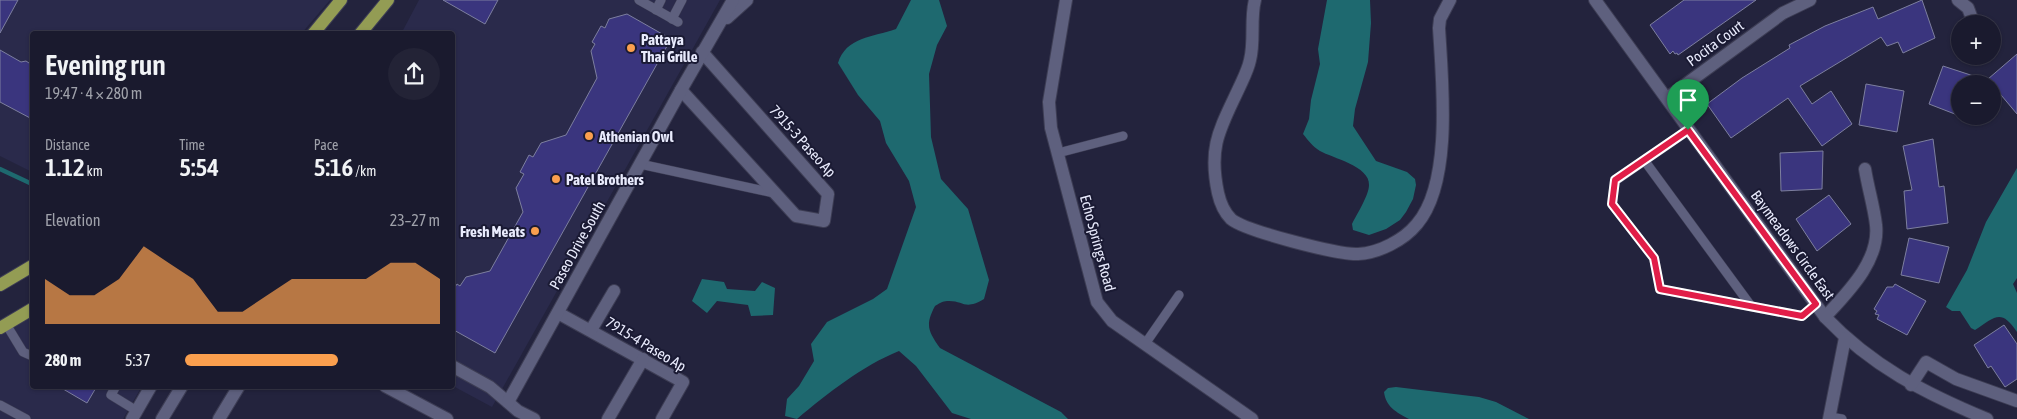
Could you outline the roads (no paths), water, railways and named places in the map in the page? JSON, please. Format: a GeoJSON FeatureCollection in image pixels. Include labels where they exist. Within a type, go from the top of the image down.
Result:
{"type":"FeatureCollection","features":[{"type":"Feature","properties":{"kind":"main road"},"geometry":{"type":"LineString","coordinates":[[315,31],[341,0]]}},
{"type":"Feature","properties":{"kind":"main road"},"geometry":{"type":"LineString","coordinates":[[362,31],[388,0]]}},
{"type":"Feature","properties":{"kind":"main road"},"geometry":{"type":"LineString","coordinates":[[0,285],[30,267]]}},
{"type":"Feature","properties":{"kind":"main road"},"geometry":{"type":"LineString","coordinates":[[3,326],[30,309]]}},
{"type":"Feature","properties":{"kind":"street","name":"Paseo Drive South"},"geometry":{"type":"LineString","coordinates":[[508,402],[702,52],[733,0]]}},
{"type":"Feature","properties":{"kind":"street"},"geometry":{"type":"LineString","coordinates":[[720,24],[748,0]]}},
{"type":"Feature","properties":{"kind":"street","name":"Echo Springs Road"},"geometry":{"type":"LineString","coordinates":[[1066,0],[1049,102],[1051,128],[1097,302],[1112,322],[1252,419]]}},
{"type":"Feature","properties":{"kind":"street"},"geometry":{"type":"LineString","coordinates":[[1254,0],[1252,48],[1249,66],[1214,146],[1217,185],[1223,209],[1231,219],[1254,230],[1340,253],[1358,254],[1381,249],[1409,232],[1421,219],[1433,194],[1444,120],[1439,28],[1444,10],[1450,0]]}},
{"type":"Feature","properties":{"kind":"street","name":"Baymeadows Circle East"},"geometry":{"type":"LineString","coordinates":[[1595,0],[1825,317],[1845,338],[1867,356],[1911,385],[1987,419]]}},
{"type":"Feature","properties":{"kind":"street","name":"Pocita Court"},"geometry":{"type":"LineString","coordinates":[[1666,98],[1784,13],[1810,0]]}},
{"type":"Feature","properties":{"kind":"street"},"geometry":{"type":"LineString","coordinates":[[1958,0],[1968,8],[1971,15]]}},
{"type":"Feature","properties":{"kind":"street","name":"7915-3 Paseo Ap"},"geometry":{"type":"LineString","coordinates":[[681,90],[796,216],[824,221],[828,194],[702,52]]}},
{"type":"Feature","properties":{"kind":"street"},"geometry":{"type":"LineString","coordinates":[[1825,317],[1860,274],[1872,251],[1876,226],[1865,169]]}},
{"type":"Feature","properties":{"kind":"street"},"geometry":{"type":"LineString","coordinates":[[591,330],[614,291]]}},
{"type":"Feature","properties":{"kind":"street","name":"7915-4 Paseo Ap"},"geometry":{"type":"LineString","coordinates":[[558,313],[683,382],[662,419]]}},
{"type":"Feature","properties":{"kind":"street"},"geometry":{"type":"LineString","coordinates":[[1834,418],[1845,338]]}},
{"type":"Feature","properties":{"kind":"street"},"geometry":{"type":"LineString","coordinates":[[608,419],[643,359]]}},
{"type":"Feature","properties":{"kind":"street"},"geometry":{"type":"LineString","coordinates":[[1911,385],[1926,362],[1956,379],[2017,401]]}},
{"type":"Feature","properties":{"kind":"street"},"geometry":{"type":"LineString","coordinates":[[455,368],[490,387],[518,411],[534,419]]}},
{"type":"Feature","properties":{"kind":"street"},"geometry":{"type":"LineString","coordinates":[[134,415],[149,389]]}},
{"type":"Feature","properties":{"kind":"street"},"geometry":{"type":"LineString","coordinates":[[162,419],[180,389]]}},
{"type":"Feature","properties":{"kind":"street"},"geometry":{"type":"LineString","coordinates":[[219,419],[237,389]]}},
{"type":"Feature","properties":{"kind":"street"},"geometry":{"type":"LineString","coordinates":[[391,389],[447,419]]}},
{"type":"Feature","properties":{"kind":"lane"},"geometry":{"type":"LineString","coordinates":[[638,0],[675,21],[682,0]]}},
{"type":"Feature","properties":{"kind":"lane"},"geometry":{"type":"LineString","coordinates":[[656,10],[661,0]]}},
{"type":"Feature","properties":{"kind":"lane"},"geometry":{"type":"LineString","coordinates":[[1688,130],[1615,180],[1612,204],[1654,258],[1660,289],[1802,316],[1816,304]]}},
{"type":"Feature","properties":{"kind":"lane"},"geometry":{"type":"LineString","coordinates":[[1058,153],[1123,136]]}},
{"type":"Feature","properties":{"kind":"lane"},"geometry":{"type":"LineString","coordinates":[[1644,160],[1751,306]]}},
{"type":"Feature","properties":{"kind":"lane"},"geometry":{"type":"LineString","coordinates":[[640,164],[774,193]]}},
{"type":"Feature","properties":{"kind":"lane"},"geometry":{"type":"LineString","coordinates":[[1145,344],[1179,295]]}},
{"type":"Feature","properties":{"kind":"lane"},"geometry":{"type":"LineString","coordinates":[[3,326],[23,352],[30,355]]}},
{"type":"Feature","properties":{"kind":"lane"},"geometry":{"type":"LineString","coordinates":[[114,389],[111,395],[134,415]]}},
{"type":"Feature","properties":{"kind":"lane"},"geometry":{"type":"LineString","coordinates":[[0,405],[26,419]]}},
{"type":"Feature","properties":{"kind":"waterway"},"geometry":{"type":"LineString","coordinates":[[0,169],[30,183]]}},
{"type":"Feature","properties":{"kind":"place","name":"Pattaya Thai Grille"},"geometry":{"type":"Point","coordinates":[631,48]}},
{"type":"Feature","properties":{"kind":"place","name":"Athenian Owl"},"geometry":{"type":"Point","coordinates":[589,136]}},
{"type":"Feature","properties":{"kind":"place","name":"Patel Brothers"},"geometry":{"type":"Point","coordinates":[556,179]}},
{"type":"Feature","properties":{"kind":"place","name":"Fresh Meats"},"geometry":{"type":"Point","coordinates":[535,231]}}]}
